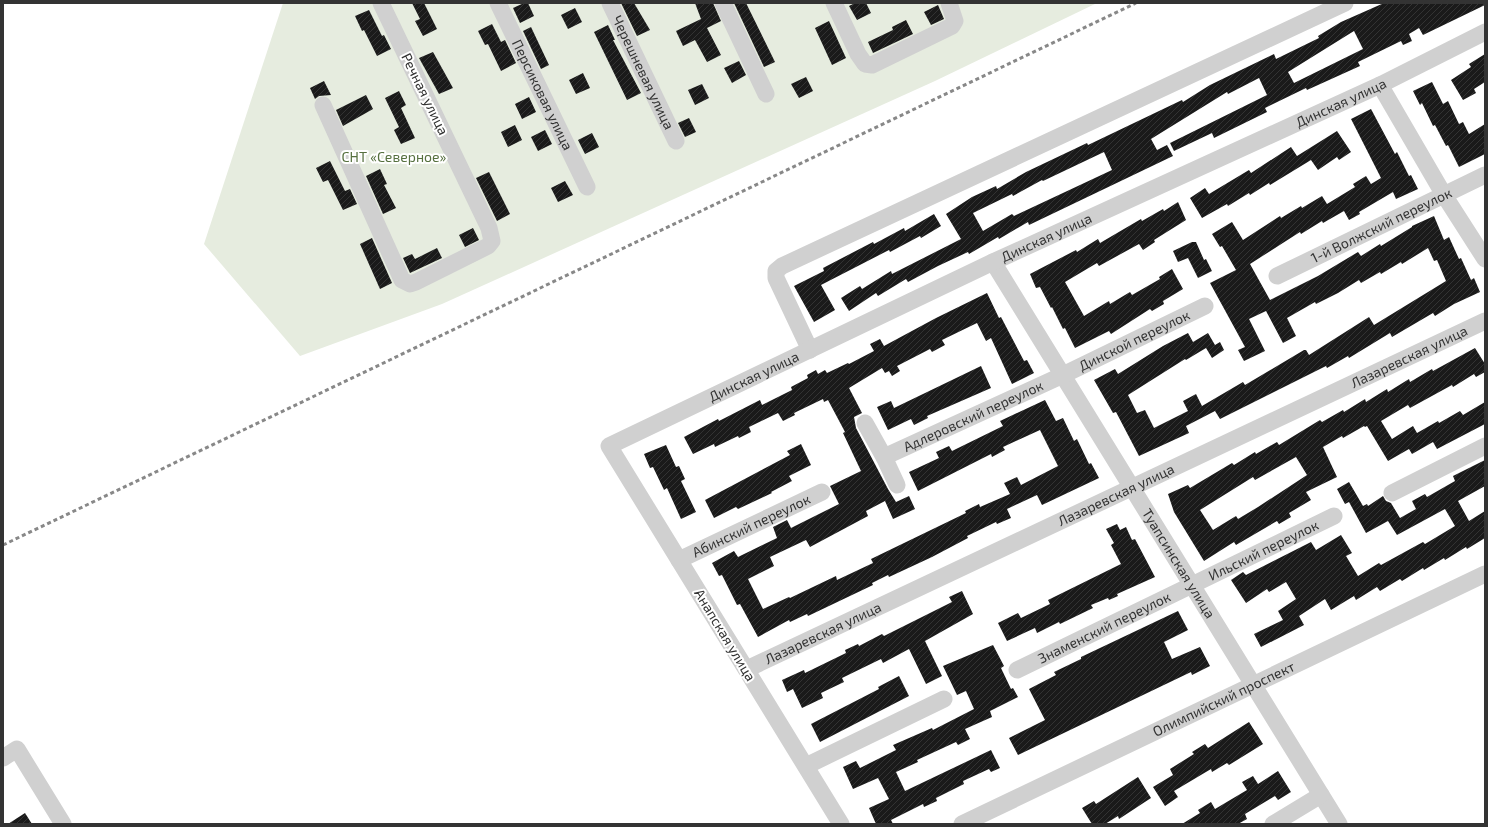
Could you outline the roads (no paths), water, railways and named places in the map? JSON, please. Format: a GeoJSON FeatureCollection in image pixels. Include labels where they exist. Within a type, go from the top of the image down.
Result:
{"type":"FeatureCollection","features":[{"type":"Feature","properties":{"kind":"street","name":"Речная улица"},"geometry":{"type":"LineString","coordinates":[[323,105],[402,280],[410,284],[416,282],[488,246],[492,241],[489,228],[381,3]]}},
{"type":"Feature","properties":{"kind":"street","name":"Персиковая улица"},"geometry":{"type":"LineString","coordinates":[[498,3],[587,187]]}},
{"type":"Feature","properties":{"kind":"street","name":"Черешневая улица"},"geometry":{"type":"LineString","coordinates":[[610,3],[676,141]]}},
{"type":"Feature","properties":{"kind":"street"},"geometry":{"type":"LineString","coordinates":[[723,3],[766,94]]}},
{"type":"Feature","properties":{"kind":"street"},"geometry":{"type":"LineString","coordinates":[[834,3],[858,54],[865,64],[872,65],[948,29],[955,21],[952,9]]}},
{"type":"Feature","properties":{"kind":"street"},"geometry":{"type":"LineString","coordinates":[[810,350],[776,278],[776,271],[782,266],[1345,3]]}},
{"type":"Feature","properties":{"kind":"street","name":"Динская улица"},"geometry":{"type":"LineString","coordinates":[[610,446],[993,262],[1380,85],[1485,32]]}},
{"type":"Feature","properties":{"kind":"street"},"geometry":{"type":"LineString","coordinates":[[1380,85],[1444,195],[1485,259]]}},
{"type":"Feature","properties":{"kind":"street","name":"1-й Волжский переулок"},"geometry":{"type":"LineString","coordinates":[[1277,276],[1485,175]]}},
{"type":"Feature","properties":{"kind":"street","name":"Туапсинская улица"},"geometry":{"type":"LineString","coordinates":[[993,262],[1339,824]]}},
{"type":"Feature","properties":{"kind":"street","name":"Динской переулок"},"geometry":{"type":"LineString","coordinates":[[1063,375],[1205,306]]}},
{"type":"Feature","properties":{"kind":"street","name":"Лазаревская улица"},"geometry":{"type":"LineString","coordinates":[[746,670],[1133,489],[1485,321]]}},
{"type":"Feature","properties":{"kind":"street","name":"Адлеровский переулок"},"geometry":{"type":"LineString","coordinates":[[884,457],[1063,375]]}},
{"type":"Feature","properties":{"kind":"street"},"geometry":{"type":"LineString","coordinates":[[865,423],[897,484]]}},
{"type":"Feature","properties":{"kind":"street","name":"Анапская улица"},"geometry":{"type":"LineString","coordinates":[[610,446],[841,824]]}},
{"type":"Feature","properties":{"kind":"street"},"geometry":{"type":"LineString","coordinates":[[1392,493],[1485,446]]}},
{"type":"Feature","properties":{"kind":"street","name":"Абинский переулок"},"geometry":{"type":"LineString","coordinates":[[679,560],[822,492]]}},
{"type":"Feature","properties":{"kind":"street","name":"Ильский переулок"},"geometry":{"type":"LineString","coordinates":[[1192,584],[1334,516]]}},
{"type":"Feature","properties":{"kind":"street","name":"Олимпийский проспект"},"geometry":{"type":"LineString","coordinates":[[962,824],[1485,574]]}},
{"type":"Feature","properties":{"kind":"street","name":"Знаменский переулок"},"geometry":{"type":"LineString","coordinates":[[1017,670],[1192,584]]}},
{"type":"Feature","properties":{"kind":"street"},"geometry":{"type":"LineString","coordinates":[[806,766],[944,700]]}},
{"type":"Feature","properties":{"kind":"street"},"geometry":{"type":"LineString","coordinates":[[3,758],[18,749],[63,824]]}},
{"type":"Feature","properties":{"kind":"street"},"geometry":{"type":"LineString","coordinates":[[1274,824],[1321,795]]}},
{"type":"Feature","properties":{"kind":"railway"},"geometry":{"type":"LineString","coordinates":[[3,545],[1136,3]]}},
{"type":"Feature","properties":{"kind":"park label","name":"СНТ «Северное»"},"geometry":{"type":"Point","coordinates":[394,157]}}]}
